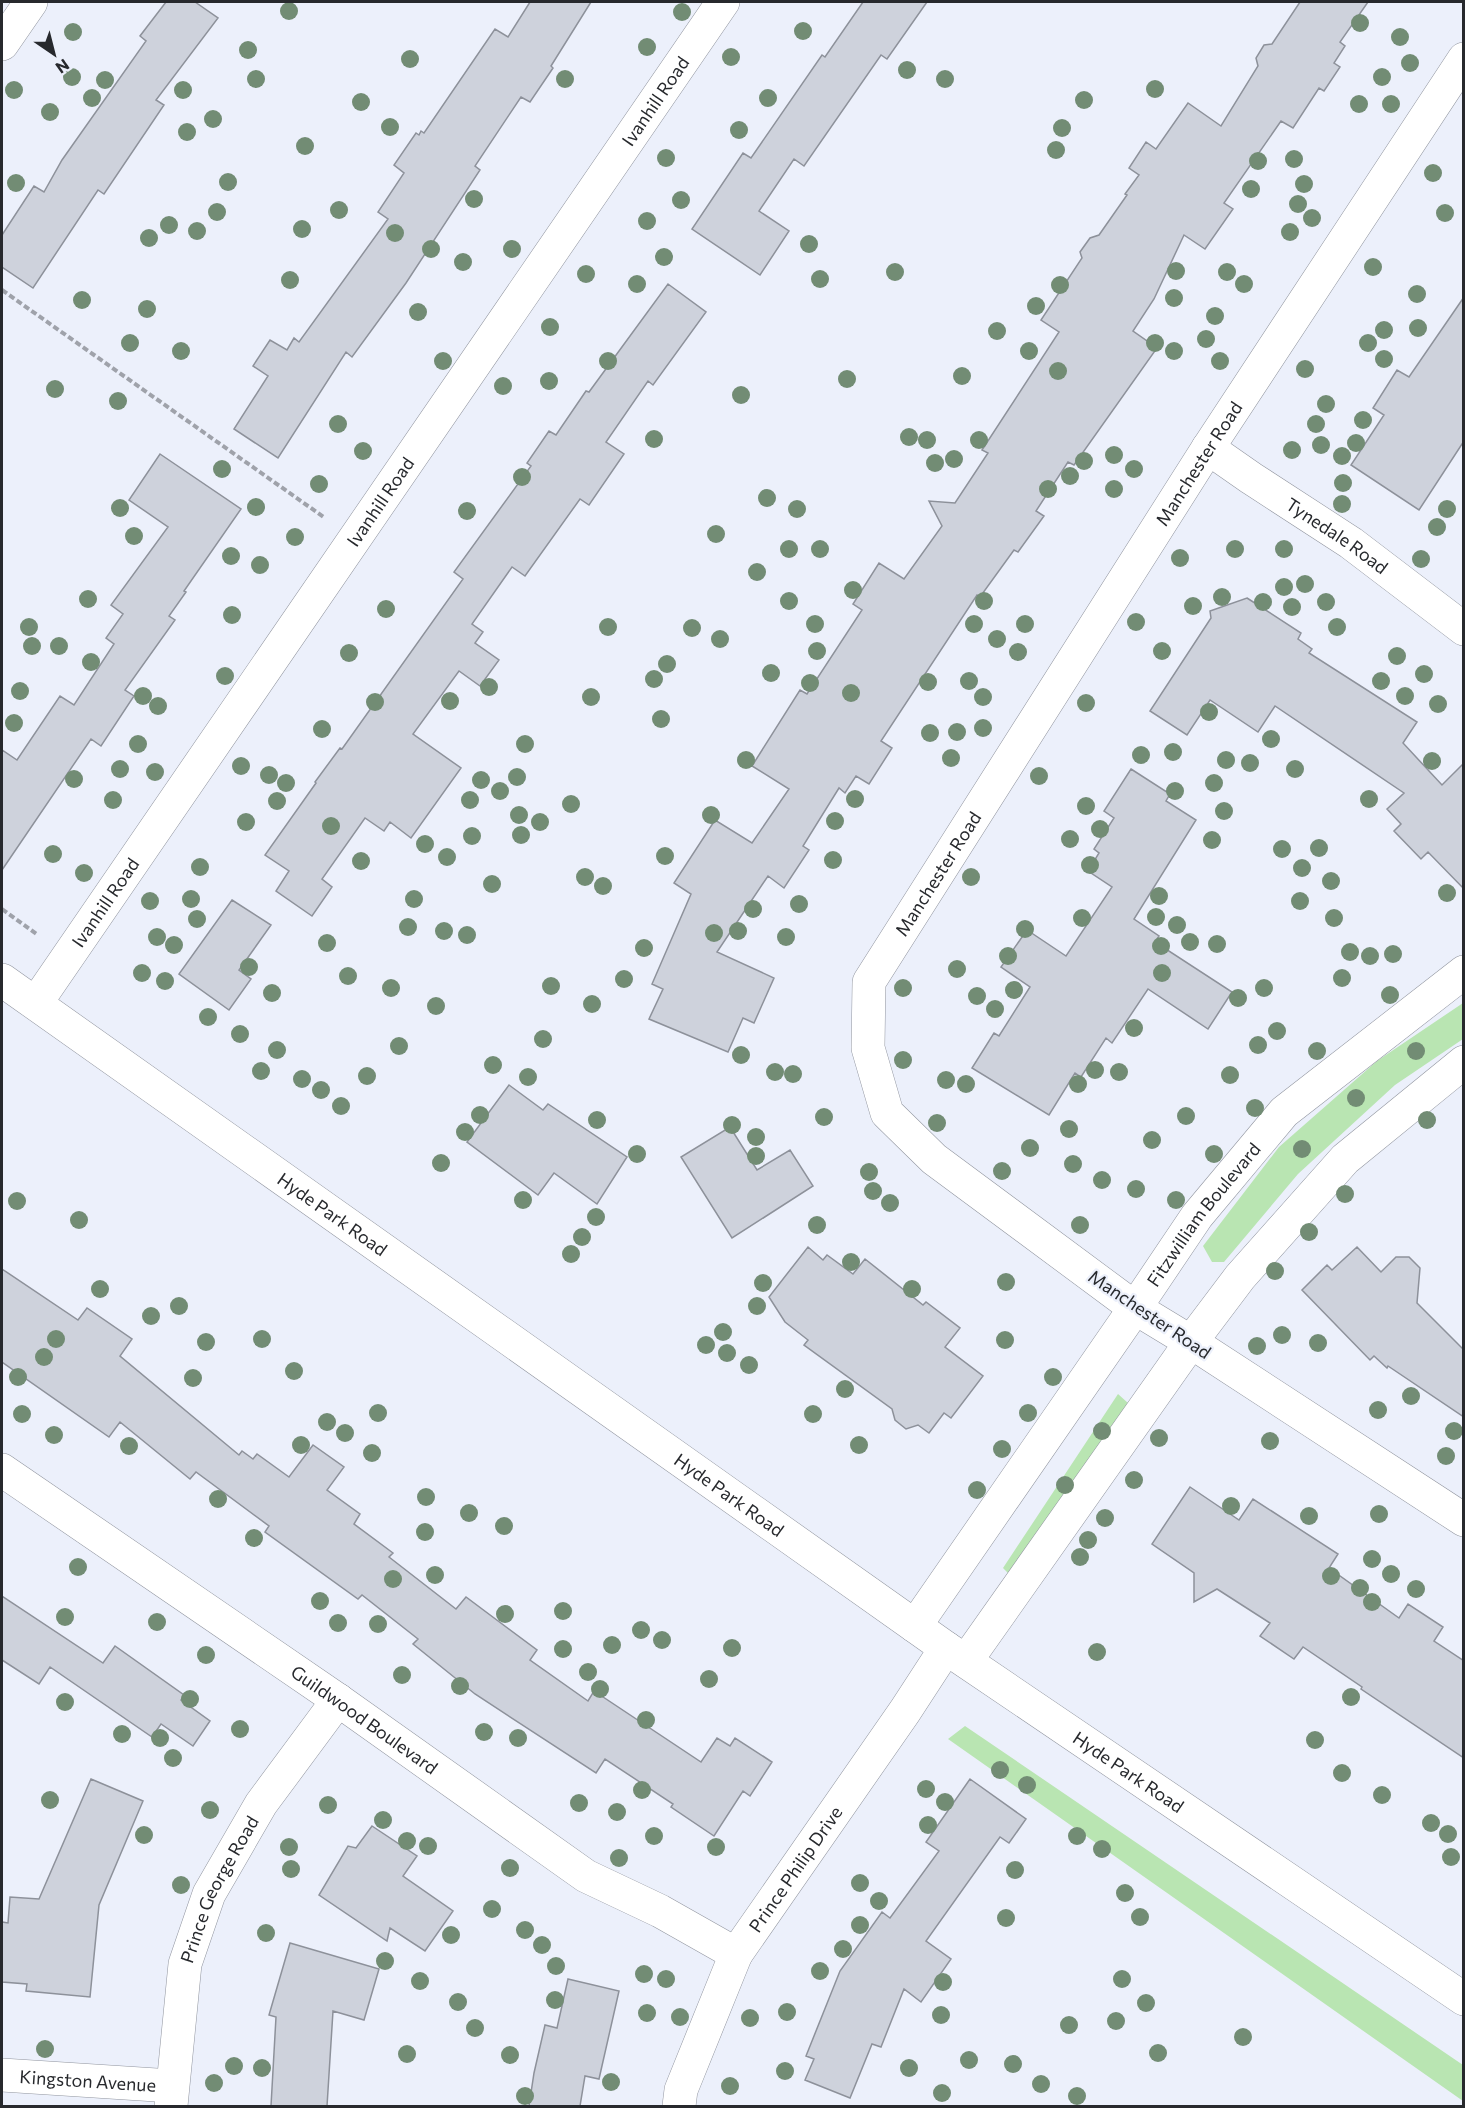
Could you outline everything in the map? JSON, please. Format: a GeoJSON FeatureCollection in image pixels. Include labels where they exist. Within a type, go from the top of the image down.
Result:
{"type":"FeatureCollection","features":[{"type":"Feature","properties":{"kind":"street"},"geometry":{"type":"LineString","coordinates":[[2,44],[31,2]]}},
{"type":"Feature","properties":{"kind":"street","name":"Ivanhill Road"},"geometry":{"type":"LineString","coordinates":[[36,1003],[723,2]]}},
{"type":"Feature","properties":{"kind":"street","name":"Manchester Road"},"geometry":{"type":"LineString","coordinates":[[1464,59],[1208,448],[869,982],[868,1048],[887,1113],[934,1159],[1135,1308],[1464,1520]]}},
{"type":"Feature","properties":{"kind":"street","name":"Tynedale Road"},"geometry":{"type":"LineString","coordinates":[[1208,448],[1351,543],[1464,628]]}},
{"type":"Feature","properties":{"kind":"street","name":"Fitzwilliam Boulevard"},"geometry":{"type":"LineString","coordinates":[[915,1626],[1197,1216],[1284,1112],[1464,972]]}},
{"type":"Feature","properties":{"kind":"street","name":"Hyde Park Road"},"geometry":{"type":"LineString","coordinates":[[2,980],[915,1626],[1464,2000]]}},
{"type":"Feature","properties":{"kind":"street"},"geometry":{"type":"LineString","coordinates":[[956,1654],[1240,1277],[1345,1159],[1464,1062]]}},
{"type":"Feature","properties":{"kind":"street","name":"Guildwood Boulevard"},"geometry":{"type":"LineString","coordinates":[[2,1470],[338,1700],[586,1876],[660,1911],[736,1954]]}},
{"type":"Feature","properties":{"kind":"street","name":"Prince Philip Drive"},"geometry":{"type":"LineString","coordinates":[[679,2106],[681,2090],[736,1954],[905,1711],[956,1654]]}},
{"type":"Feature","properties":{"kind":"street","name":"Prince George Road"},"geometry":{"type":"LineString","coordinates":[[172,2096],[185,1964],[209,1894],[261,1804],[338,1700]]}},
{"type":"Feature","properties":{"kind":"street","name":"Kingston Avenue"},"geometry":{"type":"LineString","coordinates":[[2,2075],[172,2096]]}},
{"type":"Feature","properties":{"kind":"path"},"geometry":{"type":"LineString","coordinates":[[2,290],[333,523]]}},
{"type":"Feature","properties":{"kind":"path"},"geometry":{"type":"LineString","coordinates":[[2,909],[68,956]]}},
{"type":"Feature","properties":{"kind":"green space"},"geometry":{"type":"Polygon","coordinates":[[[1463,1003],[1463,1039],[1395,1085],[1298,1174],[1224,1262],[1212,1262],[1203,1246],[1279,1147],[1377,1061],[1463,1003]]]}},
{"type":"Feature","properties":{"kind":"green space"},"geometry":{"type":"Polygon","coordinates":[[[1118,1394],[1128,1403],[1010,1575],[1003,1568],[1118,1394]]]}},
{"type":"Feature","properties":{"kind":"green space"},"geometry":{"type":"Polygon","coordinates":[[[965,1726],[1463,2065],[1463,2101],[948,1739],[965,1726]]]}},
{"type":"Feature","properties":{"kind":"building"},"geometry":{"type":"Polygon","coordinates":[[[166,2],[195,2],[218,18],[156,100],[164,105],[104,194],[98,190],[33,288],[2,267],[2,235],[34,186],[44,192],[62,160],[146,41],[140,36],[166,2]]]}},
{"type":"Feature","properties":{"kind":"building"},"geometry":{"type":"Polygon","coordinates":[[[530,2],[591,2],[551,66],[553,68],[530,102],[521,97],[475,166],[480,170],[406,283],[352,357],[346,352],[278,458],[234,429],[268,376],[253,366],[270,340],[287,350],[294,338],[299,342],[388,219],[378,212],[404,173],[394,165],[416,133],[419,135],[421,131],[424,133],[495,29],[508,37],[530,2]]]}},
{"type":"Feature","properties":{"kind":"building"},"geometry":{"type":"Polygon","coordinates":[[[863,2],[927,2],[887,59],[881,55],[804,166],[794,159],[759,211],[789,231],[760,275],[692,229],[743,153],[751,158],[822,55],[825,57],[863,2]]]}},
{"type":"Feature","properties":{"kind":"building"},"geometry":{"type":"Polygon","coordinates":[[[1300,2],[1368,2],[1340,42],[1345,46],[1334,63],[1340,67],[1324,91],[1319,88],[1293,128],[1281,121],[1224,203],[1233,209],[1205,249],[1184,235],[1154,299],[1133,331],[1157,348],[1074,465],[1068,462],[1036,511],[1044,516],[1018,552],[1014,550],[980,597],[977,595],[881,741],[892,748],[869,784],[856,776],[845,793],[839,788],[803,846],[809,850],[784,888],[768,876],[717,952],[774,978],[754,1023],[743,1018],[728,1052],[649,1019],[663,989],[652,984],[691,894],[674,883],[715,820],[752,843],[789,789],[752,766],[800,690],[807,694],[862,610],[853,604],[879,563],[904,579],[942,526],[929,501],[955,503],[988,453],[982,450],[1059,332],[1041,320],[1082,258],[1080,252],[1090,238],[1099,235],[1139,175],[1129,168],[1146,142],[1156,149],[1188,103],[1221,126],[1258,66],[1256,58],[1264,45],[1272,44],[1300,2]]]}},
{"type":"Feature","properties":{"kind":"building"},"geometry":{"type":"Polygon","coordinates":[[[668,284],[706,312],[653,385],[648,381],[606,442],[624,454],[589,505],[580,499],[525,576],[512,567],[472,624],[483,632],[475,643],[499,660],[480,686],[459,671],[413,734],[461,768],[411,838],[390,822],[384,831],[365,818],[322,879],[332,887],[312,916],[276,891],[289,871],[265,855],[315,782],[340,748],[342,749],[463,579],[454,572],[531,466],[527,463],[549,431],[556,435],[586,391],[589,392],[668,284]]]}},
{"type":"Feature","properties":{"kind":"building"},"geometry":{"type":"Polygon","coordinates":[[[1464,297],[1464,441],[1419,510],[1351,465],[1384,415],[1373,408],[1397,370],[1409,377],[1464,297]]]}},
{"type":"Feature","properties":{"kind":"building"},"geometry":{"type":"Polygon","coordinates":[[[160,454],[241,509],[169,616],[175,620],[125,690],[134,696],[101,746],[91,739],[2,870],[2,750],[17,760],[60,696],[74,705],[114,644],[106,638],[123,614],[111,605],[168,527],[129,500],[160,454]]]}},
{"type":"Feature","properties":{"kind":"building"},"geometry":{"type":"Polygon","coordinates":[[[1247,598],[1301,633],[1298,639],[1312,649],[1309,653],[1417,722],[1403,743],[1442,785],[1464,763],[1464,889],[1428,852],[1421,859],[1394,831],[1401,824],[1387,809],[1404,793],[1275,706],[1258,732],[1210,700],[1187,735],[1150,711],[1211,618],[1210,611],[1247,598]]]}},
{"type":"Feature","properties":{"kind":"building"},"geometry":{"type":"Polygon","coordinates":[[[1131,769],[1170,794],[1166,801],[1196,820],[1134,919],[1159,936],[1155,942],[1232,992],[1208,1029],[1148,989],[1112,1043],[1106,1038],[1081,1077],[1075,1073],[1049,1115],[972,1068],[994,1033],[999,1036],[1030,987],[1001,967],[1027,930],[1066,956],[1112,887],[1088,871],[1099,853],[1094,849],[1114,818],[1104,811],[1131,769]]]}},
{"type":"Feature","properties":{"kind":"building"},"geometry":{"type":"Polygon","coordinates":[[[232,900],[271,925],[239,970],[251,979],[229,1010],[179,974],[232,900]]]}},
{"type":"Feature","properties":{"kind":"building"},"geometry":{"type":"Polygon","coordinates":[[[509,1085],[543,1110],[548,1104],[627,1157],[597,1204],[554,1173],[538,1195],[467,1142],[509,1085]]]}},
{"type":"Feature","properties":{"kind":"building"},"geometry":{"type":"Polygon","coordinates":[[[730,1127],[757,1170],[790,1150],[813,1186],[732,1238],[681,1157],[730,1127]]]}},
{"type":"Feature","properties":{"kind":"building"},"geometry":{"type":"Polygon","coordinates":[[[808,1247],[823,1260],[827,1255],[853,1274],[865,1259],[923,1305],[926,1302],[960,1328],[945,1347],[983,1376],[951,1418],[944,1413],[929,1433],[918,1425],[906,1429],[895,1420],[892,1409],[804,1345],[808,1340],[785,1322],[769,1297],[808,1247]]]}},
{"type":"Feature","properties":{"kind":"building"},"geometry":{"type":"Polygon","coordinates":[[[1357,1247],[1381,1272],[1396,1257],[1409,1257],[1420,1268],[1417,1303],[1464,1350],[1464,1417],[1388,1366],[1387,1368],[1374,1356],[1370,1360],[1302,1290],[1327,1265],[1332,1270],[1357,1247]]]}},
{"type":"Feature","properties":{"kind":"building"},"geometry":{"type":"Polygon","coordinates":[[[2,1269],[78,1320],[87,1308],[132,1339],[120,1356],[239,1455],[242,1451],[253,1459],[257,1454],[289,1477],[313,1445],[344,1467],[327,1490],[360,1514],[354,1524],[393,1553],[389,1557],[456,1609],[466,1597],[537,1650],[530,1660],[588,1701],[594,1691],[701,1762],[717,1738],[730,1746],[735,1738],[772,1762],[750,1796],[743,1791],[714,1836],[671,1807],[673,1804],[605,1759],[596,1773],[475,1694],[413,1644],[418,1639],[362,1595],[358,1599],[265,1532],[269,1526],[196,1472],[190,1479],[120,1422],[109,1437],[2,1362],[2,1269]]]}},
{"type":"Feature","properties":{"kind":"building"},"geometry":{"type":"Polygon","coordinates":[[[1190,1487],[1239,1520],[1253,1499],[1338,1554],[1329,1568],[1399,1618],[1408,1604],[1443,1627],[1434,1641],[1464,1661],[1464,1758],[1303,1647],[1294,1659],[1260,1636],[1270,1623],[1217,1589],[1194,1602],[1194,1573],[1152,1544],[1190,1487]]]}},
{"type":"Feature","properties":{"kind":"building"},"geometry":{"type":"Polygon","coordinates":[[[2,1596],[103,1663],[115,1646],[184,1695],[181,1700],[210,1721],[193,1746],[161,1724],[152,1737],[50,1667],[39,1684],[2,1660],[2,1596]]]}},
{"type":"Feature","properties":{"kind":"building"},"geometry":{"type":"Polygon","coordinates":[[[91,1779],[143,1801],[99,1905],[90,1997],[26,1991],[27,1984],[2,1982],[2,1922],[8,1923],[10,1897],[39,1899],[91,1779]]]}},
{"type":"Feature","properties":{"kind":"building"},"geometry":{"type":"Polygon","coordinates":[[[970,1779],[1026,1819],[1009,1843],[1000,1837],[926,1941],[951,1959],[921,2002],[904,1989],[881,2047],[872,2044],[850,2098],[805,2080],[814,2059],[806,2056],[840,1971],[882,1912],[890,1918],[939,1851],[926,1842],[970,1779]]]}},
{"type":"Feature","properties":{"kind":"building"},"geometry":{"type":"Polygon","coordinates":[[[372,1826],[417,1856],[403,1876],[453,1911],[425,1951],[390,1928],[387,1941],[319,1895],[348,1846],[356,1848],[372,1826]]]}},
{"type":"Feature","properties":{"kind":"building"},"geometry":{"type":"Polygon","coordinates":[[[290,1943],[379,1969],[364,2020],[333,2011],[327,2106],[271,2106],[276,2017],[269,2015],[290,1943]]]}},
{"type":"Feature","properties":{"kind":"building"},"geometry":{"type":"Polygon","coordinates":[[[568,1979],[619,1991],[599,2079],[585,2076],[580,2106],[529,2106],[545,2025],[557,2028],[568,1979]]]}}]}
